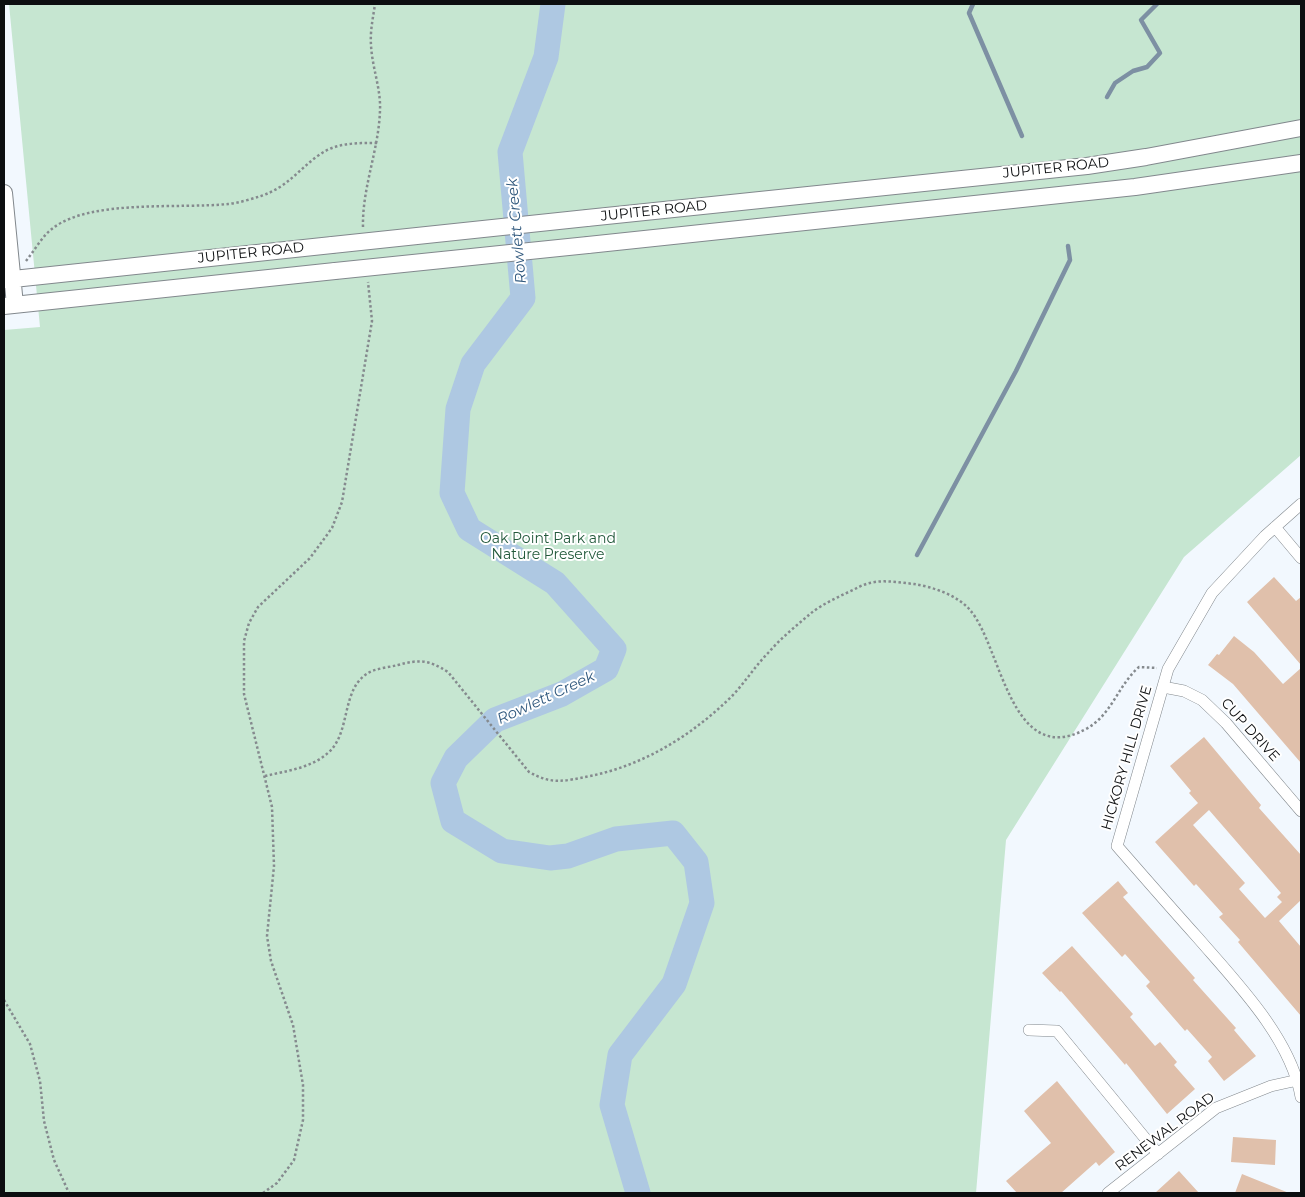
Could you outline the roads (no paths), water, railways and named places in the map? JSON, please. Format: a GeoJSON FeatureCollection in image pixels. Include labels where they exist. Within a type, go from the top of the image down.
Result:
{"type":"FeatureCollection","features":[{"type":"Feature","properties":{"kind":"main road","name":"JUPITER ROAD"},"geometry":{"type":"LineString","coordinates":[[8,280],[1087,166],[1301,128]]}},
{"type":"Feature","properties":{"kind":"main road","name":"JUPITER ROAD"},"geometry":{"type":"LineString","coordinates":[[10,306],[1135,187],[1301,162]]}},
{"type":"Feature","properties":{"kind":"main road"},"geometry":{"type":"LineString","coordinates":[[4,193],[10,306]]}},
{"type":"Feature","properties":{"kind":"street","name":"HICKORY HILL DRIVE"},"geometry":{"type":"LineString","coordinates":[[1301,504],[1275,527],[1212,593],[1168,669],[1117,846],[1220,963],[1274,1030],[1298,1080],[1301,1097]]}},
{"type":"Feature","properties":{"kind":"street"},"geometry":{"type":"LineString","coordinates":[[1275,527],[1301,558]]}},
{"type":"Feature","properties":{"kind":"street","name":"CUP DRIVE"},"geometry":{"type":"LineString","coordinates":[[1163,687],[1184,691],[1202,700],[1226,723],[1301,811]]}},
{"type":"Feature","properties":{"kind":"street"},"geometry":{"type":"LineString","coordinates":[[1029,1030],[1057,1031],[1158,1154]]}},
{"type":"Feature","properties":{"kind":"street","name":"RENEWAL ROAD"},"geometry":{"type":"LineString","coordinates":[[1108,1193],[1216,1108],[1271,1086],[1298,1080]]}},
{"type":"Feature","properties":{"kind":"waterway","name":"Rowlett Creek"},"geometry":{"type":"LineString","coordinates":[[553,4],[546,57],[510,152],[523,298],[473,364],[458,409],[452,493],[469,529],[555,583],[614,649],[606,669],[562,694],[495,720],[456,758],[443,783],[453,821],[502,851],[550,858],[568,856],[616,839],[673,833],[696,862],[702,903],[674,984],[620,1055],[612,1105],[638,1193]]}},
{"type":"Feature","properties":{"kind":"waterway"},"geometry":{"type":"LineString","coordinates":[[973,4],[969,13],[1022,136]]}},
{"type":"Feature","properties":{"kind":"waterway"},"geometry":{"type":"LineString","coordinates":[[1107,97],[1115,83],[1133,71],[1147,67],[1160,53],[1141,20],[1157,4]]}},
{"type":"Feature","properties":{"kind":"waterway"},"geometry":{"type":"LineString","coordinates":[[917,555],[1016,371],[1070,260],[1068,246]]}},
{"type":"Feature","properties":{"kind":"park label","name":"Oak Point Park and Nature Preserve"},"geometry":{"type":"Point","coordinates":[548,548]}}]}
